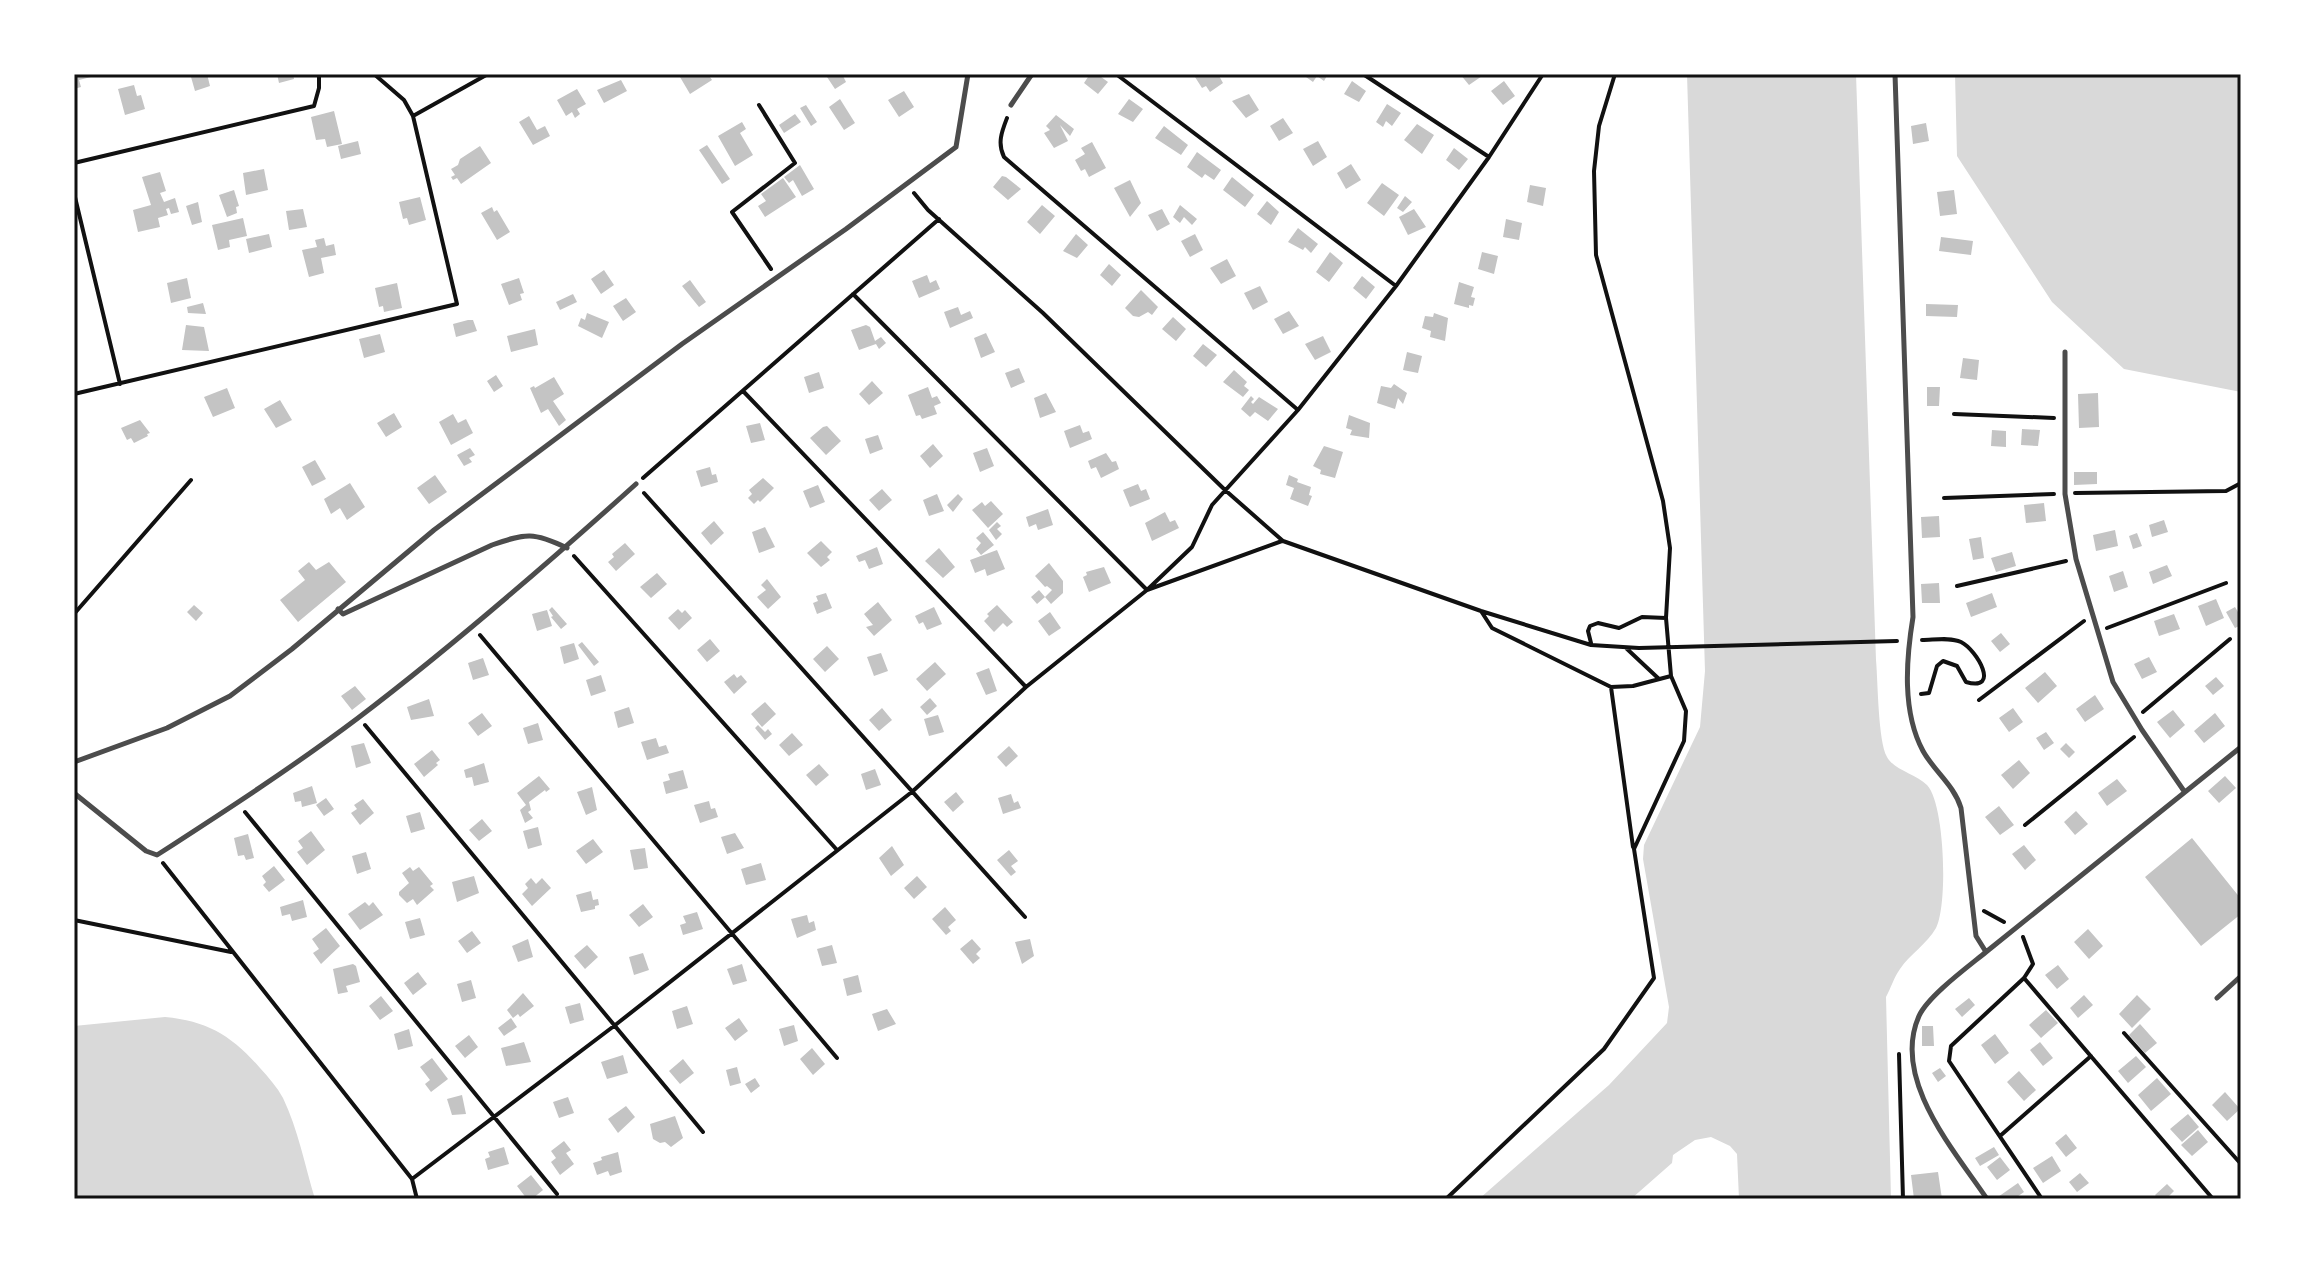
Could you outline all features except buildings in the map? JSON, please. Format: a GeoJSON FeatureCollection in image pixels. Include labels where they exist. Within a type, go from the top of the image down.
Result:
{"type":"FeatureCollection","features":[{"type":"Feature","properties":{"kind":"lane"},"geometry":{"type":"LineString","coordinates":[[74,762],[167,728],[230,696],[292,649],[446,521],[682,344],[907,185],[956,147],[968,74]]}},
{"type":"Feature","properties":{"kind":"lane"},"geometry":{"type":"LineString","coordinates":[[1011,105],[1032,74]]}},
{"type":"Feature","properties":{"kind":"lane"},"geometry":{"type":"LineString","coordinates":[[1895,74],[1913,617],[1907,653],[1909,694],[1917,737],[1925,754],[1957,796],[1961,808],[1976,936],[1986,952]]}},
{"type":"Feature","properties":{"kind":"lane"},"geometry":{"type":"LineString","coordinates":[[2065,352],[2065,494],[2076,559],[2113,682],[2184,791]]}},
{"type":"Feature","properties":{"kind":"lane"},"geometry":{"type":"LineString","coordinates":[[74,793],[146,851],[157,855],[238,804],[358,718],[567,548],[636,484]]}},
{"type":"Feature","properties":{"kind":"lane"},"geometry":{"type":"LineString","coordinates":[[338,609],[343,614],[492,545],[516,537],[543,536],[567,548]]}},
{"type":"Feature","properties":{"kind":"lane"},"geometry":{"type":"LineString","coordinates":[[1987,1199],[1928,1112],[1919,1090],[1912,1043],[1920,1014],[1948,984],[1986,952],[2241,747]]}},
{"type":"Feature","properties":{"kind":"lane"},"geometry":{"type":"LineString","coordinates":[[2217,998],[2241,976]]}},
{"type":"Feature","properties":{"kind":"path"},"geometry":{"type":"LineString","coordinates":[[74,163],[314,106],[319,74]]}},
{"type":"Feature","properties":{"kind":"path"},"geometry":{"type":"LineString","coordinates":[[74,394],[457,304],[413,116],[404,100],[374,74]]}},
{"type":"Feature","properties":{"kind":"path"},"geometry":{"type":"LineString","coordinates":[[413,116],[488,74]]}},
{"type":"Feature","properties":{"kind":"path"},"geometry":{"type":"LineString","coordinates":[[1116,74],[1396,286]]}},
{"type":"Feature","properties":{"kind":"path"},"geometry":{"type":"LineString","coordinates":[[1363,74],[1489,157]]}},
{"type":"Feature","properties":{"kind":"path"},"geometry":{"type":"LineString","coordinates":[[412,1179],[732,935],[913,791],[1026,687],[1147,590],[1192,547],[1212,505],[1298,410],[1396,286],[1489,157],[1543,74]]}},
{"type":"Feature","properties":{"kind":"path"},"geometry":{"type":"LineString","coordinates":[[1615,74],[1597,141],[1594,171],[1596,255],[1663,501],[1670,548],[1666,618],[1671,676],[1686,711],[1684,741],[1634,849]]}},
{"type":"Feature","properties":{"kind":"path"},"geometry":{"type":"LineString","coordinates":[[759,105],[795,163],[732,212],[777,278]]}},
{"type":"Feature","properties":{"kind":"path"},"geometry":{"type":"LineString","coordinates":[[1011,105],[1000,139],[1004,157],[1298,410]]}},
{"type":"Feature","properties":{"kind":"path"},"geometry":{"type":"LineString","coordinates":[[907,185],[1225,490],[1283,541],[1481,611],[1591,645],[1639,648],[1958,640],[1984,667],[1985,675],[1981,682],[1974,684],[1966,682],[1957,666],[1943,661],[1937,666],[1929,693],[1909,694]]}},
{"type":"Feature","properties":{"kind":"path"},"geometry":{"type":"LineString","coordinates":[[74,193],[120,384]]}},
{"type":"Feature","properties":{"kind":"path"},"geometry":{"type":"LineString","coordinates":[[939,219],[636,484],[1025,917]]}},
{"type":"Feature","properties":{"kind":"path"},"geometry":{"type":"LineString","coordinates":[[853,294],[1147,590]]}},
{"type":"Feature","properties":{"kind":"path"},"geometry":{"type":"LineString","coordinates":[[743,391],[1026,687]]}},
{"type":"Feature","properties":{"kind":"path"},"geometry":{"type":"LineString","coordinates":[[1954,414],[2064,418]]}},
{"type":"Feature","properties":{"kind":"path"},"geometry":{"type":"LineString","coordinates":[[74,614],[191,480]]}},
{"type":"Feature","properties":{"kind":"path"},"geometry":{"type":"LineString","coordinates":[[1944,498],[2226,491],[2241,483]]}},
{"type":"Feature","properties":{"kind":"path"},"geometry":{"type":"LineString","coordinates":[[1147,590],[1283,541]]}},
{"type":"Feature","properties":{"kind":"path"},"geometry":{"type":"LineString","coordinates":[[567,548],[838,850]]}},
{"type":"Feature","properties":{"kind":"path"},"geometry":{"type":"LineString","coordinates":[[1957,586],[2076,559]]}},
{"type":"Feature","properties":{"kind":"path"},"geometry":{"type":"LineString","coordinates":[[2097,632],[2226,583]]}},
{"type":"Feature","properties":{"kind":"path"},"geometry":{"type":"LineString","coordinates":[[1481,611],[1492,628],[1611,687],[1633,686],[1671,676]]}},
{"type":"Feature","properties":{"kind":"path"},"geometry":{"type":"LineString","coordinates":[[1979,700],[2092,614]]}},
{"type":"Feature","properties":{"kind":"path"},"geometry":{"type":"LineString","coordinates":[[1591,645],[1588,631],[1590,626],[1598,623],[1619,628],[1642,617],[1666,618]]}},
{"type":"Feature","properties":{"kind":"path"},"geometry":{"type":"LineString","coordinates":[[471,625],[837,1058]]}},
{"type":"Feature","properties":{"kind":"path"},"geometry":{"type":"LineString","coordinates":[[2135,719],[2230,639]]}},
{"type":"Feature","properties":{"kind":"path"},"geometry":{"type":"LineString","coordinates":[[1625,647],[1659,679]]}},
{"type":"Feature","properties":{"kind":"path"},"geometry":{"type":"LineString","coordinates":[[1446,1199],[1604,1049],[1654,978],[1611,687]]}},
{"type":"Feature","properties":{"kind":"path"},"geometry":{"type":"LineString","coordinates":[[358,718],[703,1132]]}},
{"type":"Feature","properties":{"kind":"path"},"geometry":{"type":"LineString","coordinates":[[2025,825],[2142,730]]}},
{"type":"Feature","properties":{"kind":"path"},"geometry":{"type":"LineString","coordinates":[[238,804],[557,1194]]}},
{"type":"Feature","properties":{"kind":"path"},"geometry":{"type":"LineString","coordinates":[[157,855],[412,1179],[417,1199]]}},
{"type":"Feature","properties":{"kind":"path"},"geometry":{"type":"LineString","coordinates":[[1972,903],[2016,929],[2025,940],[2033,964],[2024,978],[1951,1046],[1949,1061],[2042,1199]]}},
{"type":"Feature","properties":{"kind":"path"},"geometry":{"type":"LineString","coordinates":[[74,920],[234,952]]}},
{"type":"Feature","properties":{"kind":"path"},"geometry":{"type":"LineString","coordinates":[[2024,978],[2213,1199]]}},
{"type":"Feature","properties":{"kind":"path"},"geometry":{"type":"LineString","coordinates":[[2124,1033],[2241,1164]]}},
{"type":"Feature","properties":{"kind":"path"},"geometry":{"type":"LineString","coordinates":[[1903,1199],[1898,1056],[1912,1043]]}},
{"type":"Feature","properties":{"kind":"path"},"geometry":{"type":"LineString","coordinates":[[2000,1136],[2091,1056]]}},
{"type":"Feature","properties":{"kind":"shaded area"},"geometry":{"type":"Polygon","coordinates":[[[1687,74],[1856,74],[1880,725],[1887,757],[1927,785],[1933,796],[1943,855],[1942,899],[1936,928],[1900,969],[1886,997],[1891,1199],[1739,1199],[1737,1154],[1730,1146],[1711,1137],[1695,1140],[1673,1155],[1672,1163],[1631,1199],[1479,1199],[1609,1085],[1667,1023],[1669,1007],[1643,859],[1644,845],[1700,727],[1705,671],[1687,74]]]}},
{"type":"Feature","properties":{"kind":"shaded area"},"geometry":{"type":"Polygon","coordinates":[[[1955,74],[2241,74],[2241,392],[2124,369],[2052,302],[1957,156],[1955,74]]]}},
{"type":"Feature","properties":{"kind":"shaded area"},"geometry":{"type":"Polygon","coordinates":[[[165,1017],[194,1022],[218,1032],[239,1047],[270,1079],[288,1110],[315,1199],[74,1199],[74,1026],[165,1017]]]}}]}
